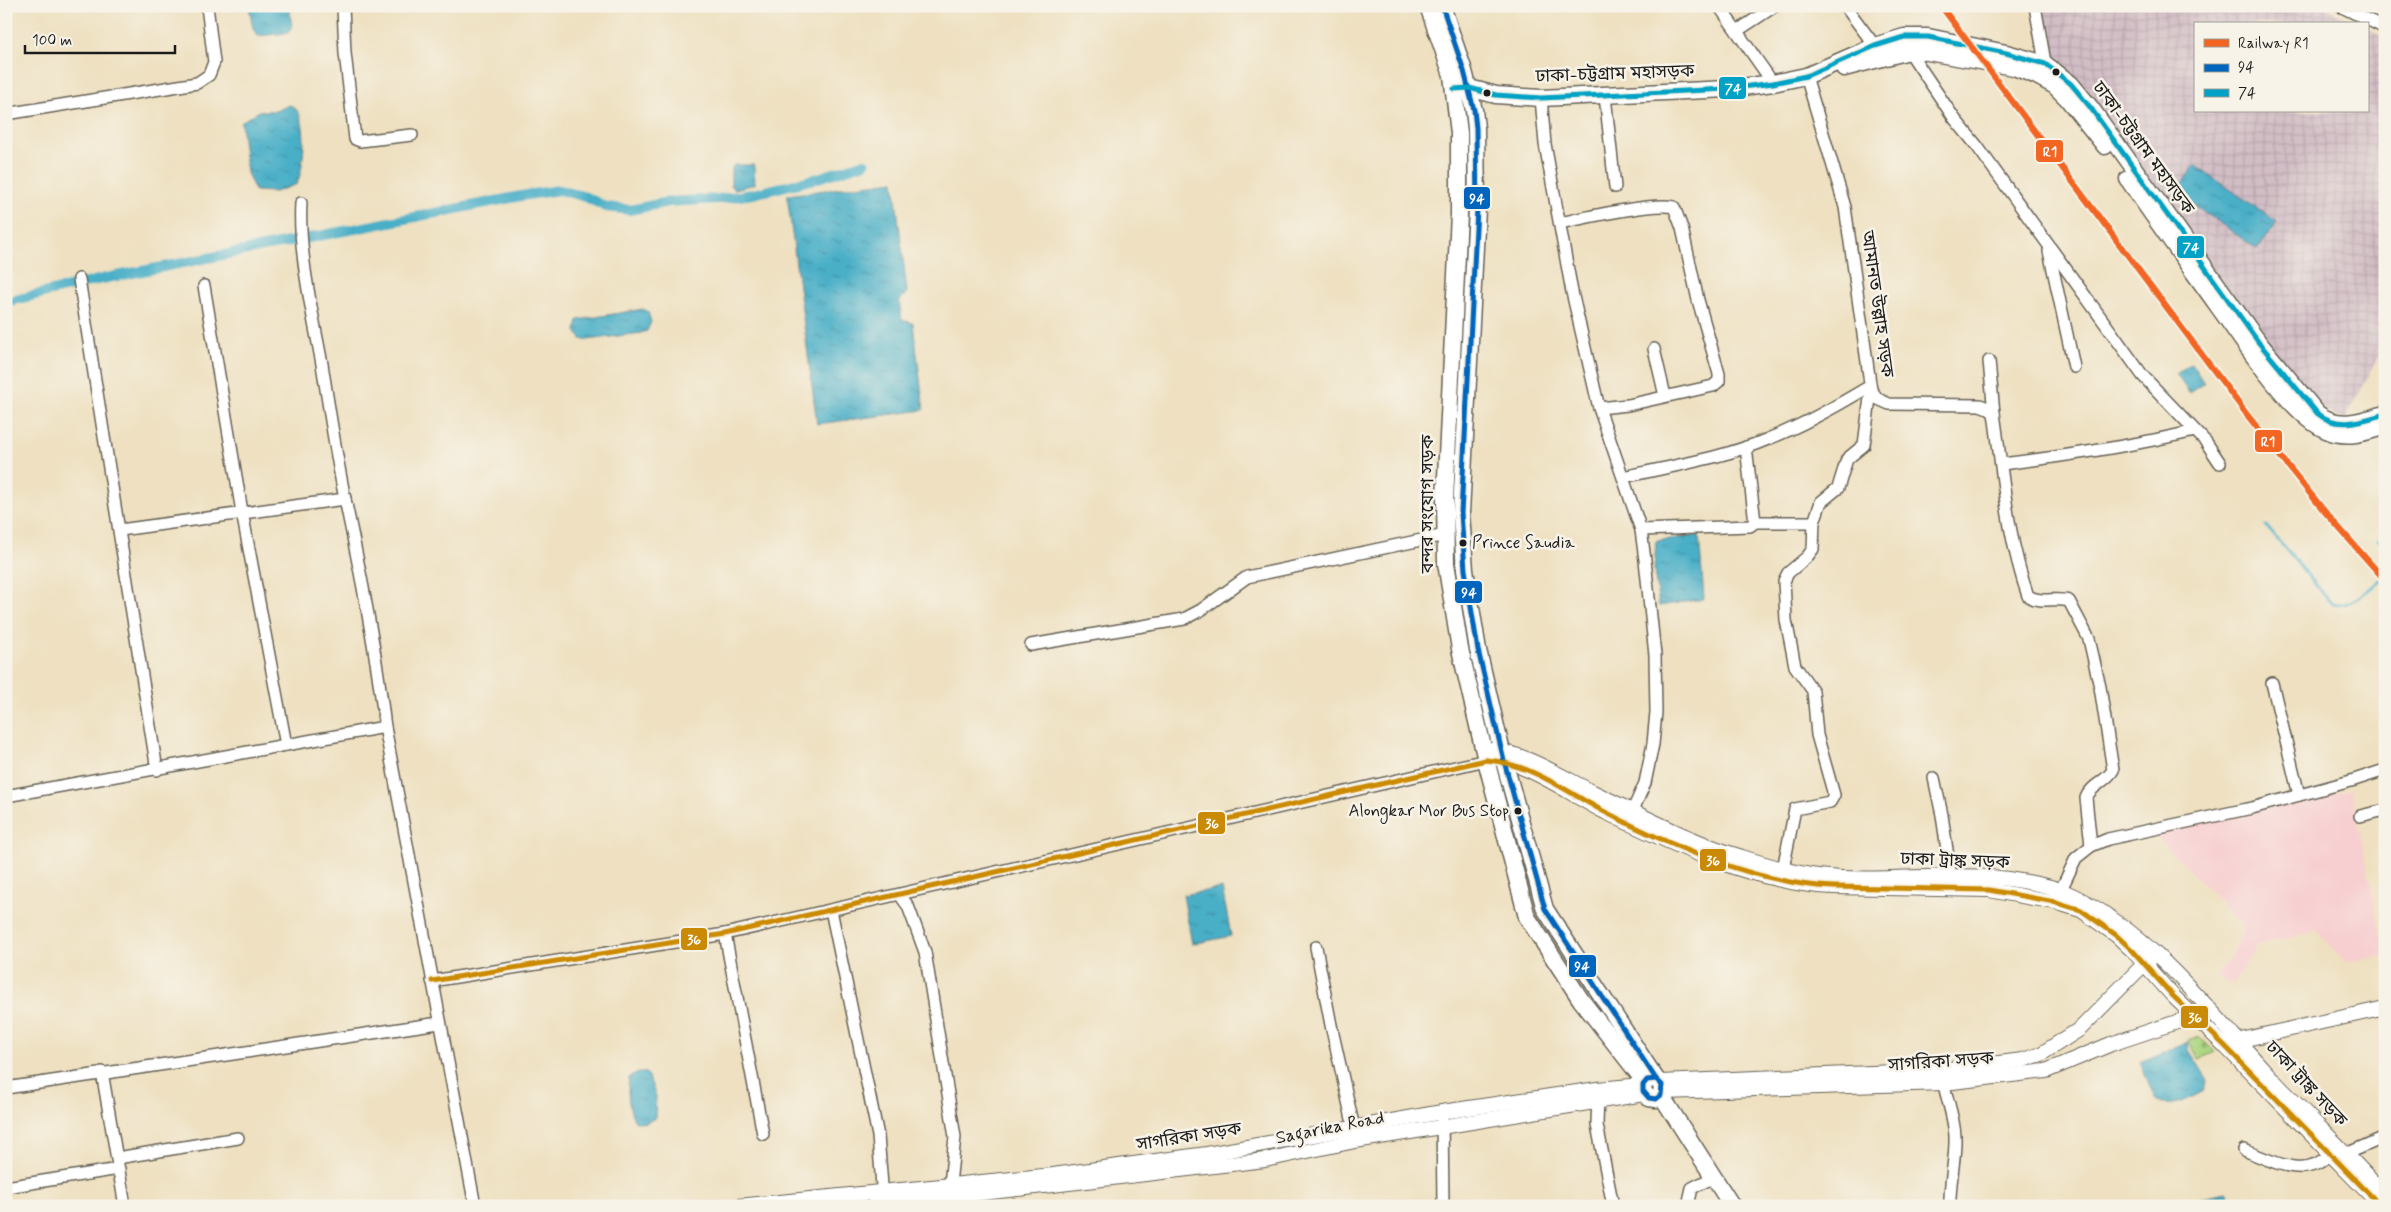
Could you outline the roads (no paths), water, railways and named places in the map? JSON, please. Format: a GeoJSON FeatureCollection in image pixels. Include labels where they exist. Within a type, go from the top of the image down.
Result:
{"type":"FeatureCollection","features":[{"type":"Feature","properties":{"kind":"highway"},"geometry":{"type":"LineString","coordinates":[[1428,6],[1452,75],[1461,89]]}},
{"type":"Feature","properties":{"kind":"highway"},"geometry":{"type":"LineString","coordinates":[[1442,6],[1461,89]]}},
{"type":"Feature","properties":{"kind":"highway","name":"ঢাকা-চট্টগ্রাম মহাসড়ক"},"geometry":{"type":"LineString","coordinates":[[1813,72],[1874,46],[1904,37],[1928,37],[2006,53],[2045,64],[2071,84],[2090,107],[2259,343],[2317,413],[2326,420],[2336,423],[2359,421],[2385,414]]}},
{"type":"Feature","properties":{"kind":"highway","name":"ঢাকা-চট্টগ্রাম মহাসড়ক"},"geometry":{"type":"LineString","coordinates":[[1461,89],[1496,95],[1541,98],[1726,89],[1773,83],[1813,72],[1840,68],[1909,51],[1922,51],[2014,67],[2046,81],[2067,98],[2105,146],[2249,349],[2303,416],[2319,426],[2338,434],[2363,434],[2385,426]]}},
{"type":"Feature","properties":{"kind":"highway","name":"বন্দর সংযোগ সড়ক"},"geometry":{"type":"LineString","coordinates":[[1461,89],[1459,214],[1444,498],[1445,536],[1446,563],[1460,649],[1485,755],[1527,917],[1581,1000],[1653,1088],[1732,1206]]}},
{"type":"Feature","properties":{"kind":"highway","name":"বন্দর সংযোগ সড়ক"},"geometry":{"type":"LineString","coordinates":[[1461,89],[1476,128],[1477,209],[1461,513],[1465,570],[1478,650],[1503,756],[1545,909],[1653,1088],[1721,1206]]}},
{"type":"Feature","properties":{"kind":"main road","name":"ঢাকা ট্রাঙ্ক সড়ক"},"geometry":{"type":"LineString","coordinates":[[1485,755],[1503,756],[1554,771],[1633,810],[1739,856],[1783,869],[1830,877],[1992,877],[2058,896],[2149,959],[2210,1009],[2265,1071],[2382,1189]]}},
{"type":"Feature","properties":{"kind":"main road","name":"ঢাকা ট্রাঙ্ক সড়ক"},"geometry":{"type":"LineString","coordinates":[[1503,756],[1605,812],[1686,848],[1745,870],[1779,880],[1812,886],[1989,890],[2058,896]]}},
{"type":"Feature","properties":{"kind":"main road","name":"ঢাকা ট্রাঙ্ক সড়ক"},"geometry":{"type":"LineString","coordinates":[[2149,959],[2195,1017],[2330,1152],[2381,1206]]}},
{"type":"Feature","properties":{"kind":"main road","name":"সাগরিকা সড়ক"},"geometry":{"type":"LineString","coordinates":[[1943,1077],[2023,1060],[2041,1054],[2080,1029],[2149,959]]}},
{"type":"Feature","properties":{"kind":"main road"},"geometry":{"type":"LineString","coordinates":[[2224,1045],[2239,1040],[2385,1008]]}},
{"type":"Feature","properties":{"kind":"main road","name":"সাগরিকা সড়ক"},"geometry":{"type":"LineString","coordinates":[[738,1206],[880,1202],[950,1184],[1053,1175],[1207,1154],[1442,1112],[1598,1096],[1653,1088],[1943,1077],[2046,1071],[2111,1044],[2195,1017],[2210,1009]]}},
{"type":"Feature","properties":{"kind":"main road","name":"Sagarika Road"},"geometry":{"type":"LineString","coordinates":[[880,1202],[1265,1160],[1355,1141],[1441,1128],[1598,1096]]}},
{"type":"Feature","properties":{"kind":"main road"},"geometry":{"type":"LineString","coordinates":[[1263,1144],[1265,1160]]}},
{"type":"Feature","properties":{"kind":"street"},"geometry":{"type":"LineString","coordinates":[[6,114],[197,83],[209,75],[214,62],[206,6]]}},
{"type":"Feature","properties":{"kind":"street"},"geometry":{"type":"LineString","coordinates":[[343,6],[345,53],[355,139],[360,141],[412,135]]}},
{"type":"Feature","properties":{"kind":"street"},"geometry":{"type":"LineString","coordinates":[[1719,6],[1773,83]]}},
{"type":"Feature","properties":{"kind":"street"},"geometry":{"type":"LineString","coordinates":[[1737,31],[1775,6]]}},
{"type":"Feature","properties":{"kind":"street"},"geometry":{"type":"LineString","coordinates":[[1845,6],[1874,46]]}},
{"type":"Feature","properties":{"kind":"street"},"geometry":{"type":"LineString","coordinates":[[2034,6],[2045,64],[2046,81]]}},
{"type":"Feature","properties":{"kind":"street"},"geometry":{"type":"LineString","coordinates":[[2340,6],[2385,28]]}},
{"type":"Feature","properties":{"kind":"street"},"geometry":{"type":"LineString","coordinates":[[1909,51],[1954,118],[1977,146],[2143,376],[2206,442],[2220,463]]}},
{"type":"Feature","properties":{"kind":"street","name":"আমানত উল্লাহ সড়ক"},"geometry":{"type":"LineString","coordinates":[[1813,72],[1846,207],[1871,388],[1878,400],[1889,404],[1980,405],[1994,413]]}},
{"type":"Feature","properties":{"kind":"street"},"geometry":{"type":"LineString","coordinates":[[1605,96],[1615,187]]}},
{"type":"Feature","properties":{"kind":"street"},"geometry":{"type":"LineString","coordinates":[[1541,98],[1545,144],[1572,292],[1599,408],[1641,530],[1651,610],[1656,712],[1653,744],[1645,783],[1633,810]]}},
{"type":"Feature","properties":{"kind":"street"},"geometry":{"type":"LineString","coordinates":[[301,203],[300,221],[304,251],[345,499],[357,551],[378,663],[385,727],[439,1023],[475,1206]]}},
{"type":"Feature","properties":{"kind":"street"},"geometry":{"type":"LineString","coordinates":[[1560,223],[1668,205],[1676,210],[1719,374],[1719,382],[1713,386],[1599,408]]}},
{"type":"Feature","properties":{"kind":"street"},"geometry":{"type":"LineString","coordinates":[[2048,246],[2074,367]]}},
{"type":"Feature","properties":{"kind":"street"},"geometry":{"type":"LineString","coordinates":[[79,279],[157,770]]}},
{"type":"Feature","properties":{"kind":"street"},"geometry":{"type":"LineString","coordinates":[[204,286],[242,512],[286,745]]}},
{"type":"Feature","properties":{"kind":"street"},"geometry":{"type":"LineString","coordinates":[[1654,349],[1665,396]]}},
{"type":"Feature","properties":{"kind":"street"},"geometry":{"type":"LineString","coordinates":[[1989,361],[2007,518],[2017,565],[2028,596],[2036,601],[2060,598],[2069,601],[2089,638],[2100,687],[2113,770],[2108,778],[2088,792],[2086,798],[2091,846]]}},
{"type":"Feature","properties":{"kind":"street"},"geometry":{"type":"LineString","coordinates":[[1624,477],[1746,447],[1809,420],[1871,388]]}},
{"type":"Feature","properties":{"kind":"street"},"geometry":{"type":"LineString","coordinates":[[1783,869],[1795,809],[1830,802],[1834,794],[1817,735],[1812,691],[1795,666],[1786,620],[1784,581],[1788,573],[1807,557],[1813,549],[1814,522],[1822,502],[1838,488],[1847,459],[1864,445],[1871,388]]}},
{"type":"Feature","properties":{"kind":"street"},"geometry":{"type":"LineString","coordinates":[[2002,464],[2136,445],[2194,431]]}},
{"type":"Feature","properties":{"kind":"street"},"geometry":{"type":"LineString","coordinates":[[1746,447],[1754,522]]}},
{"type":"Feature","properties":{"kind":"street"},"geometry":{"type":"LineString","coordinates":[[120,530],[345,499]]}},
{"type":"Feature","properties":{"kind":"street"},"geometry":{"type":"LineString","coordinates":[[1641,530],[1723,529],[1750,526],[1754,522],[1772,520],[1814,522]]}},
{"type":"Feature","properties":{"kind":"street"},"geometry":{"type":"LineString","coordinates":[[1031,645],[1184,619],[1201,610],[1247,577],[1445,536]]}},
{"type":"Feature","properties":{"kind":"street"},"geometry":{"type":"LineString","coordinates":[[2272,683],[2299,795]]}},
{"type":"Feature","properties":{"kind":"street"},"geometry":{"type":"LineString","coordinates":[[6,796],[385,727]]}},
{"type":"Feature","properties":{"kind":"street"},"geometry":{"type":"LineString","coordinates":[[432,981],[725,934],[900,895],[1485,755]]}},
{"type":"Feature","properties":{"kind":"street"},"geometry":{"type":"LineString","coordinates":[[2058,896],[2076,858],[2091,846],[2108,839],[2252,808],[2385,770]]}},
{"type":"Feature","properties":{"kind":"street"},"geometry":{"type":"LineString","coordinates":[[1934,778],[1942,815],[1951,878]]}},
{"type":"Feature","properties":{"kind":"street"},"geometry":{"type":"LineString","coordinates":[[2360,816],[2385,810]]}},
{"type":"Feature","properties":{"kind":"street"},"geometry":{"type":"LineString","coordinates":[[900,895],[908,906],[925,952],[955,1137],[950,1184]]}},
{"type":"Feature","properties":{"kind":"street"},"geometry":{"type":"LineString","coordinates":[[831,910],[878,1136],[880,1202]]}},
{"type":"Feature","properties":{"kind":"street"},"geometry":{"type":"LineString","coordinates":[[725,934],[763,1134]]}},
{"type":"Feature","properties":{"kind":"street"},"geometry":{"type":"LineString","coordinates":[[1316,947],[1354,1128]]}},
{"type":"Feature","properties":{"kind":"street"},"geometry":{"type":"LineString","coordinates":[[6,1088],[102,1072],[439,1023]]}},
{"type":"Feature","properties":{"kind":"street"},"geometry":{"type":"LineString","coordinates":[[102,1072],[125,1206]]}},
{"type":"Feature","properties":{"kind":"street"},"geometry":{"type":"LineString","coordinates":[[1943,1077],[1955,1133],[1956,1150],[1949,1187],[1950,1206]]}},
{"type":"Feature","properties":{"kind":"street"},"geometry":{"type":"LineString","coordinates":[[1598,1096],[1597,1125],[1613,1206]]}},
{"type":"Feature","properties":{"kind":"street"},"geometry":{"type":"LineString","coordinates":[[1442,1112],[1443,1206]]}},
{"type":"Feature","properties":{"kind":"street"},"geometry":{"type":"LineString","coordinates":[[2346,1154],[2385,1137]]}},
{"type":"Feature","properties":{"kind":"street"},"geometry":{"type":"LineString","coordinates":[[6,1187],[238,1138]]}},
{"type":"Feature","properties":{"kind":"street"},"geometry":{"type":"LineString","coordinates":[[2244,1150],[2286,1166],[2296,1167],[2310,1166],[2323,1161],[2330,1152]]}},
{"type":"Feature","properties":{"kind":"street"},"geometry":{"type":"LineString","coordinates":[[1688,1206],[1692,1188],[1706,1182]]}},
{"type":"Feature","properties":{"kind":"water"},"geometry":{"type":"Polygon","coordinates":[[[249,6],[289,6],[292,27],[288,33],[258,36],[253,29],[249,6]]]}},
{"type":"Feature","properties":{"kind":"water"},"geometry":{"type":"Polygon","coordinates":[[[289,105],[296,109],[301,117],[303,128],[302,166],[297,184],[275,192],[255,191],[247,173],[241,122],[259,111],[276,111],[289,105]]]}},
{"type":"Feature","properties":{"kind":"water"},"geometry":{"type":"Polygon","coordinates":[[[734,165],[754,165],[755,184],[735,189],[731,186],[731,170],[734,165]]]}},
{"type":"Feature","properties":{"kind":"water"},"geometry":{"type":"Polygon","coordinates":[[[2195,165],[2277,222],[2257,249],[2176,192],[2195,165]]]}},
{"type":"Feature","properties":{"kind":"water"},"geometry":{"type":"Polygon","coordinates":[[[894,181],[907,292],[899,302],[902,320],[913,323],[924,410],[817,424],[787,195],[894,181]]]}},
{"type":"Feature","properties":{"kind":"water"},"geometry":{"type":"Polygon","coordinates":[[[643,309],[648,312],[651,322],[647,331],[641,333],[587,340],[581,339],[576,331],[578,320],[643,309]]]}},
{"type":"Feature","properties":{"kind":"water"},"geometry":{"type":"Polygon","coordinates":[[[2191,363],[2204,383],[2189,393],[2176,374],[2191,363]]]}},
{"type":"Feature","properties":{"kind":"water"},"geometry":{"type":"Polygon","coordinates":[[[1699,535],[1704,599],[1659,606],[1654,571],[1656,541],[1699,535]]]}},
{"type":"Feature","properties":{"kind":"water"},"geometry":{"type":"Polygon","coordinates":[[[1222,888],[1231,936],[1192,944],[1183,895],[1222,888]]]}},
{"type":"Feature","properties":{"kind":"water"},"geometry":{"type":"Polygon","coordinates":[[[2188,1042],[2189,1050],[2208,1080],[2204,1091],[2180,1103],[2168,1104],[2155,1100],[2140,1062],[2188,1042]]]}},
{"type":"Feature","properties":{"kind":"water"},"geometry":{"type":"Polygon","coordinates":[[[640,1072],[648,1075],[656,1096],[655,1118],[645,1123],[635,1121],[629,1100],[629,1078],[640,1072]]]}},
{"type":"Feature","properties":{"kind":"water"},"geometry":{"type":"Polygon","coordinates":[[[2227,1192],[2230,1206],[2197,1206],[2196,1198],[2227,1192]]]}},
{"type":"Feature","properties":{"kind":"waterway"},"geometry":{"type":"LineString","coordinates":[[6,302],[102,279],[521,196],[559,190],[586,197],[606,207],[630,210],[668,202],[718,199],[753,194],[815,179],[865,163]]}},
{"type":"Feature","properties":{"kind":"waterway"},"geometry":{"type":"LineString","coordinates":[[2266,526],[2332,604],[2339,605],[2353,600],[2385,576]]}},
{"type":"Feature","properties":{"kind":"waterway"},"geometry":{"type":"LineString","coordinates":[[2378,540],[2385,546]]}},
{"type":"Feature","properties":{"kind":"rail line","name":"R1"},"geometry":{"type":"LineString","coordinates":[[1941,6],[2248,416],[2325,512],[2385,580]]}},
{"type":"Feature","properties":{"kind":"place","name":"Prince Saudia"},"geometry":{"type":"Point","coordinates":[1463,543]}},
{"type":"Feature","properties":{"kind":"place","name":"Alongkar Mor Bus Stop"},"geometry":{"type":"Point","coordinates":[1518,811]}}]}
